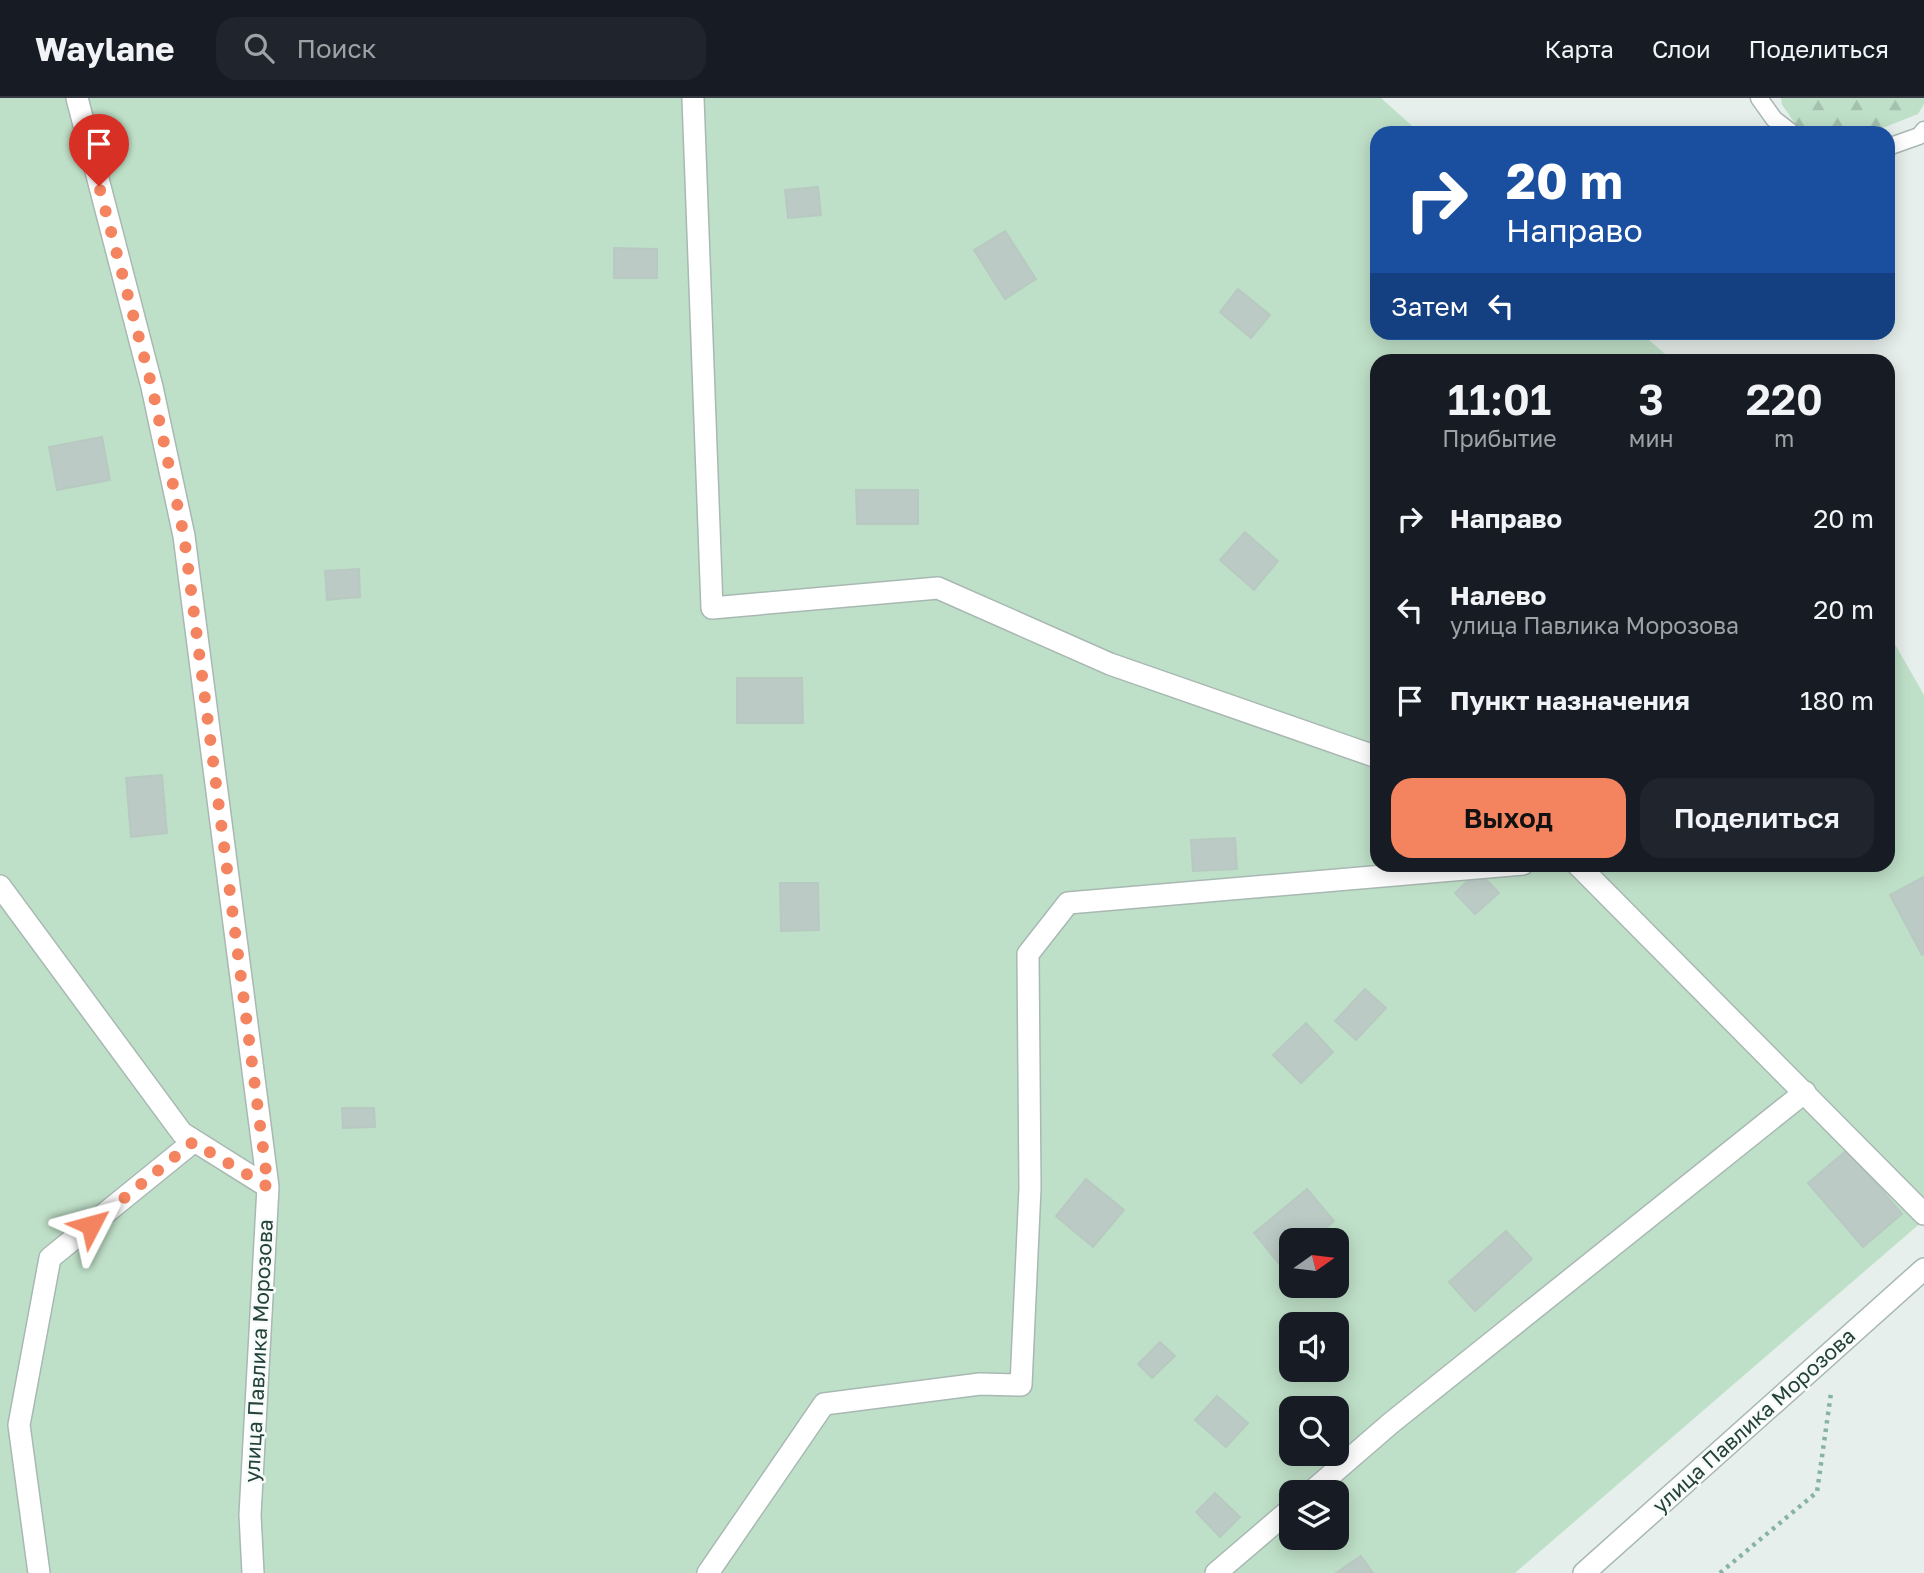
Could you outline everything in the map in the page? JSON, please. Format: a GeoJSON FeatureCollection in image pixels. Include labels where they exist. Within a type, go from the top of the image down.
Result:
{"type":"FeatureCollection","features":[{"type":"Feature","properties":{"kind":"street","name":"улица Павлика Морозова"},"geometry":{"type":"LineString","coordinates":[[77,98],[152,387],[184,536],[268,1187],[250,1516],[253,1573]]}},
{"type":"Feature","properties":{"kind":"street"},"geometry":{"type":"LineString","coordinates":[[693,98],[712,608],[938,588],[1110,664],[1370,755]]}},
{"type":"Feature","properties":{"kind":"street"},"geometry":{"type":"LineString","coordinates":[[708,1573],[824,1404],[980,1384],[1021,1385],[1030,1188],[1028,954],[1068,903],[1430,872]]}},
{"type":"Feature","properties":{"kind":"street"},"geometry":{"type":"LineString","coordinates":[[1585,872],[1924,1214]]}},
{"type":"Feature","properties":{"kind":"street"},"geometry":{"type":"LineString","coordinates":[[0,886],[182,1133],[268,1187]]}},
{"type":"Feature","properties":{"kind":"street"},"geometry":{"type":"LineString","coordinates":[[1325,1480],[1391,1423],[1805,1092]]}},
{"type":"Feature","properties":{"kind":"street"},"geometry":{"type":"LineString","coordinates":[[39,1573],[19,1425],[51,1258],[193,1142]]}},
{"type":"Feature","properties":{"kind":"street","name":"улица Павлика Морозова"},"geometry":{"type":"LineString","coordinates":[[1584,1573],[1924,1269]]}},
{"type":"Feature","properties":{"kind":"street"},"geometry":{"type":"LineString","coordinates":[[1216,1573],[1279,1519]]}},
{"type":"Feature","properties":{"kind":"lane"},"geometry":{"type":"LineString","coordinates":[[1759,98],[1774,120],[1782,126]]}},
{"type":"Feature","properties":{"kind":"lane"},"geometry":{"type":"LineString","coordinates":[[1895,145],[1919,136],[1924,130]]}},
{"type":"Feature","properties":{"kind":"path"},"geometry":{"type":"LineString","coordinates":[[1720,1573],[1817,1492],[1838,1347]]}},
{"type":"Feature","properties":{"kind":"green space"},"geometry":{"type":"Polygon","coordinates":[[[0,98],[1381,98],[1412,126],[1370,126],[1370,340],[1649,340],[1665,354],[1370,354],[1370,872],[1895,872],[1895,644],[1924,695],[1924,1220],[1515,1573],[0,1573],[0,98]]]}},
{"type":"Feature","properties":{"kind":"green space"},"geometry":{"type":"Polygon","coordinates":[[[1781,98],[1924,98],[1924,104],[1918,114],[1888,126],[1796,126],[1781,98]]]}},
{"type":"Feature","properties":{"kind":"building"},"geometry":{"type":"Polygon","coordinates":[[[818,187],[821,215],[788,218],[785,190],[818,187]]]}},
{"type":"Feature","properties":{"kind":"building"},"geometry":{"type":"Polygon","coordinates":[[[1005,231],[1036,279],[1005,299],[974,250],[1005,231]]]}},
{"type":"Feature","properties":{"kind":"building"},"geometry":{"type":"Polygon","coordinates":[[[614,248],[657,249],[657,278],[614,278],[614,248]]]}},
{"type":"Feature","properties":{"kind":"building"},"geometry":{"type":"Polygon","coordinates":[[[1238,289],[1270,315],[1251,338],[1220,312],[1238,289]]]}},
{"type":"Feature","properties":{"kind":"building"},"geometry":{"type":"Polygon","coordinates":[[[102,437],[110,480],[57,490],[49,447],[102,437]]]}},
{"type":"Feature","properties":{"kind":"building"},"geometry":{"type":"Polygon","coordinates":[[[856,490],[918,490],[918,524],[857,524],[856,490]]]}},
{"type":"Feature","properties":{"kind":"building"},"geometry":{"type":"Polygon","coordinates":[[[1245,532],[1278,561],[1254,590],[1220,560],[1245,532]]]}},
{"type":"Feature","properties":{"kind":"building"},"geometry":{"type":"Polygon","coordinates":[[[359,569],[360,597],[327,600],[325,571],[359,569]]]}},
{"type":"Feature","properties":{"kind":"building"},"geometry":{"type":"Polygon","coordinates":[[[737,678],[802,678],[803,723],[737,723],[737,678]]]}},
{"type":"Feature","properties":{"kind":"building"},"geometry":{"type":"Polygon","coordinates":[[[162,775],[167,833],[131,837],[126,778],[162,775]]]}},
{"type":"Feature","properties":{"kind":"building"},"geometry":{"type":"Polygon","coordinates":[[[1235,838],[1237,869],[1193,871],[1191,840],[1235,838]]]}},
{"type":"Feature","properties":{"kind":"building"},"geometry":{"type":"Polygon","coordinates":[[[1479,872],[1499,893],[1475,914],[1455,893],[1479,872]]]}},
{"type":"Feature","properties":{"kind":"building"},"geometry":{"type":"Polygon","coordinates":[[[1924,877],[1924,954],[1922,955],[1890,895],[1924,877]]]}},
{"type":"Feature","properties":{"kind":"building"},"geometry":{"type":"Polygon","coordinates":[[[780,883],[818,883],[819,930],[781,931],[780,883]]]}},
{"type":"Feature","properties":{"kind":"building"},"geometry":{"type":"Polygon","coordinates":[[[1365,989],[1386,1008],[1356,1040],[1335,1021],[1365,989]]]}},
{"type":"Feature","properties":{"kind":"building"},"geometry":{"type":"Polygon","coordinates":[[[1306,1023],[1333,1052],[1301,1083],[1273,1055],[1306,1023]]]}},
{"type":"Feature","properties":{"kind":"building"},"geometry":{"type":"Polygon","coordinates":[[[342,1108],[374,1108],[375,1127],[343,1128],[342,1108]]]}},
{"type":"Feature","properties":{"kind":"building"},"geometry":{"type":"Polygon","coordinates":[[[1847,1150],[1902,1214],[1863,1247],[1808,1183],[1847,1150]]]}},
{"type":"Feature","properties":{"kind":"building"},"geometry":{"type":"Polygon","coordinates":[[[1086,1179],[1124,1210],[1093,1247],[1056,1216],[1086,1179]]]}},
{"type":"Feature","properties":{"kind":"building"},"geometry":{"type":"Polygon","coordinates":[[[1307,1189],[1334,1221],[1326,1228],[1279,1228],[1279,1264],[1254,1233],[1307,1189]]]}},
{"type":"Feature","properties":{"kind":"building"},"geometry":{"type":"Polygon","coordinates":[[[1506,1231],[1532,1259],[1475,1311],[1449,1282],[1506,1231]]]}},
{"type":"Feature","properties":{"kind":"building"},"geometry":{"type":"Polygon","coordinates":[[[1160,1342],[1175,1356],[1152,1378],[1138,1364],[1160,1342]]]}},
{"type":"Feature","properties":{"kind":"building"},"geometry":{"type":"Polygon","coordinates":[[[1217,1396],[1248,1423],[1226,1447],[1195,1420],[1217,1396]]]}},
{"type":"Feature","properties":{"kind":"building"},"geometry":{"type":"Polygon","coordinates":[[[1215,1493],[1240,1517],[1220,1537],[1196,1512],[1215,1493]]]}},
{"type":"Feature","properties":{"kind":"building"},"geometry":{"type":"Polygon","coordinates":[[[1361,1556],[1373,1573],[1336,1573],[1361,1556]]]}},
{"type":"Feature","properties":{"kind":"route"},"geometry":{"type":"LineString","coordinates":[[91,1225],[193,1142],[268,1187],[184,536],[152,387],[99,186]]}}]}
